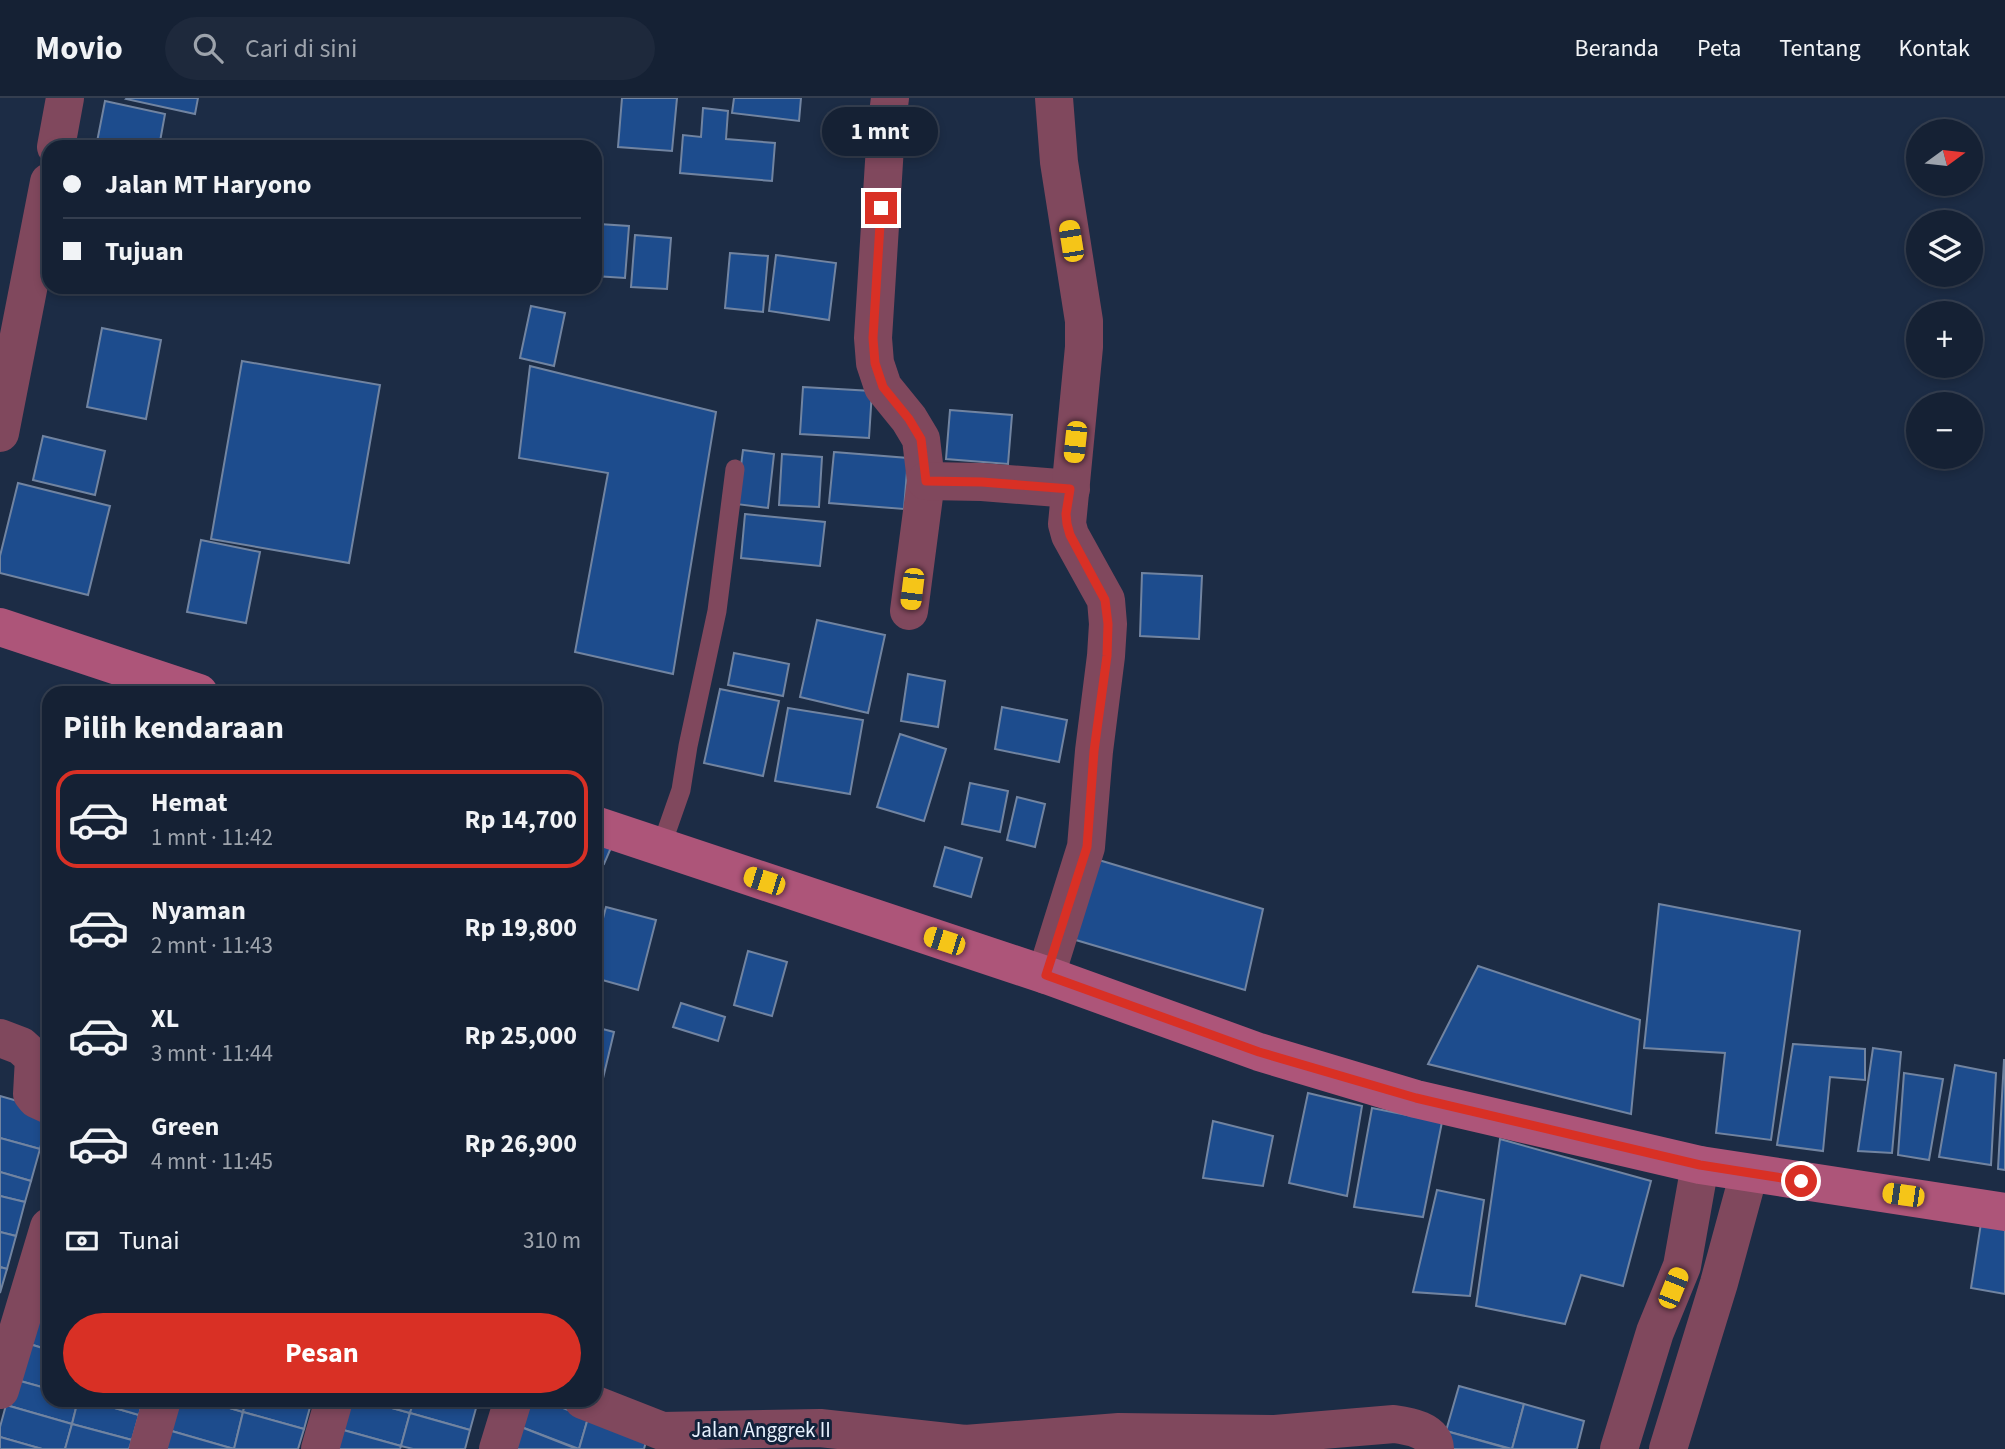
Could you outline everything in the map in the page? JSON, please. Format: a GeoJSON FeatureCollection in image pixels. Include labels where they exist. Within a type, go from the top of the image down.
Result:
{"type":"FeatureCollection","features":[{"type":"Feature","properties":{"kind":"main road"},"geometry":{"type":"LineString","coordinates":[[0,627],[178,686]]}},
{"type":"Feature","properties":{"kind":"main road"},"geometry":{"type":"LineString","coordinates":[[602,827],[1046,975],[1259,1052],[1416,1098],[1700,1165],[2005,1212]]}},
{"type":"Feature","properties":{"kind":"street"},"geometry":{"type":"LineString","coordinates":[[57,140],[65,98]]}},
{"type":"Feature","properties":{"kind":"street"},"geometry":{"type":"LineString","coordinates":[[890,98],[873,338],[875,363],[883,387],[909,419],[921,439],[926,481],[909,611]]}},
{"type":"Feature","properties":{"kind":"street"},"geometry":{"type":"LineString","coordinates":[[1046,975],[1087,847],[1108,624],[1105,600],[1070,535],[1067,524],[1084,347],[1084,321],[1059,162],[1054,98]]}},
{"type":"Feature","properties":{"kind":"street"},"geometry":{"type":"LineString","coordinates":[[0,433],[42,218]]}},
{"type":"Feature","properties":{"kind":"street"},"geometry":{"type":"LineString","coordinates":[[926,481],[982,482],[1070,489]]}},
{"type":"Feature","properties":{"kind":"street"},"geometry":{"type":"LineString","coordinates":[[0,1038],[21,1046],[34,1058],[33,1094],[42,1101]]}},
{"type":"Feature","properties":{"kind":"street"},"geometry":{"type":"LineString","coordinates":[[1619,1449],[1655,1332],[1682,1266],[1700,1165]]}},
{"type":"Feature","properties":{"kind":"street"},"geometry":{"type":"LineString","coordinates":[[1668,1449],[1719,1283],[1749,1173]]}},
{"type":"Feature","properties":{"kind":"street"},"geometry":{"type":"LineString","coordinates":[[0,1390],[42,1250]]}},
{"type":"Feature","properties":{"kind":"street"},"geometry":{"type":"LineString","coordinates":[[148,1449],[160,1407]]}},
{"type":"Feature","properties":{"kind":"street"},"geometry":{"type":"LineString","coordinates":[[320,1449],[332,1407]]}},
{"type":"Feature","properties":{"kind":"street"},"geometry":{"type":"LineString","coordinates":[[498,1449],[511,1407]]}},
{"type":"Feature","properties":{"kind":"street","name":"Jalan Anggrek II"},"geometry":{"type":"LineString","coordinates":[[596,1407],[660,1440],[817,1438],[964,1446],[1117,1441],[1273,1441],[1394,1424],[1413,1427],[1432,1438],[1435,1449]]}},
{"type":"Feature","properties":{"kind":"lane"},"geometry":{"type":"LineString","coordinates":[[661,847],[681,790],[717,611],[735,469]]}},
{"type":"Feature","properties":{"kind":"building"},"geometry":{"type":"Polygon","coordinates":[[[127,98],[198,98],[195,114],[127,98]]]}},
{"type":"Feature","properties":{"kind":"building"},"geometry":{"type":"Polygon","coordinates":[[[622,98],[677,98],[672,151],[618,147],[622,98]]]}},
{"type":"Feature","properties":{"kind":"building"},"geometry":{"type":"Polygon","coordinates":[[[734,98],[801,98],[799,121],[732,113],[734,98]]]}},
{"type":"Feature","properties":{"kind":"building"},"geometry":{"type":"Polygon","coordinates":[[[105,101],[165,114],[160,140],[97,140],[105,101]]]}},
{"type":"Feature","properties":{"kind":"building"},"geometry":{"type":"Polygon","coordinates":[[[703,108],[728,111],[726,139],[775,143],[772,181],[680,173],[683,135],[701,137],[703,108]]]}},
{"type":"Feature","properties":{"kind":"building"},"geometry":{"type":"Polygon","coordinates":[[[602,224],[629,226],[625,278],[602,276],[602,224]]]}},
{"type":"Feature","properties":{"kind":"building"},"geometry":{"type":"Polygon","coordinates":[[[635,235],[671,238],[667,289],[631,287],[635,235]]]}},
{"type":"Feature","properties":{"kind":"building"},"geometry":{"type":"Polygon","coordinates":[[[730,253],[768,256],[763,312],[725,308],[730,253]]]}},
{"type":"Feature","properties":{"kind":"building"},"geometry":{"type":"Polygon","coordinates":[[[776,255],[836,263],[829,320],[769,311],[776,255]]]}},
{"type":"Feature","properties":{"kind":"building"},"geometry":{"type":"Polygon","coordinates":[[[531,306],[565,313],[554,366],[520,358],[531,306]]]}},
{"type":"Feature","properties":{"kind":"building"},"geometry":{"type":"Polygon","coordinates":[[[102,328],[161,340],[146,419],[87,407],[102,328]]]}},
{"type":"Feature","properties":{"kind":"building"},"geometry":{"type":"Polygon","coordinates":[[[242,361],[380,385],[349,563],[211,539],[242,361]]]}},
{"type":"Feature","properties":{"kind":"building"},"geometry":{"type":"Polygon","coordinates":[[[530,366],[716,412],[673,674],[575,652],[608,473],[519,458],[530,366]]]}},
{"type":"Feature","properties":{"kind":"building"},"geometry":{"type":"Polygon","coordinates":[[[803,387],[872,391],[869,438],[800,434],[803,387]]]}},
{"type":"Feature","properties":{"kind":"building"},"geometry":{"type":"Polygon","coordinates":[[[950,410],[1012,415],[1008,464],[946,459],[950,410]]]}},
{"type":"Feature","properties":{"kind":"building"},"geometry":{"type":"Polygon","coordinates":[[[43,436],[105,451],[95,495],[33,480],[43,436]]]}},
{"type":"Feature","properties":{"kind":"building"},"geometry":{"type":"Polygon","coordinates":[[[743,450],[774,454],[768,508],[736,504],[743,450]]]}},
{"type":"Feature","properties":{"kind":"building"},"geometry":{"type":"Polygon","coordinates":[[[834,452],[908,458],[904,509],[829,503],[834,452]]]}},
{"type":"Feature","properties":{"kind":"building"},"geometry":{"type":"Polygon","coordinates":[[[782,454],[822,457],[819,507],[779,505],[782,454]]]}},
{"type":"Feature","properties":{"kind":"building"},"geometry":{"type":"Polygon","coordinates":[[[18,483],[110,506],[88,595],[0,573],[0,556],[18,483]]]}},
{"type":"Feature","properties":{"kind":"building"},"geometry":{"type":"Polygon","coordinates":[[[745,514],[825,522],[820,566],[741,558],[745,514]]]}},
{"type":"Feature","properties":{"kind":"building"},"geometry":{"type":"Polygon","coordinates":[[[201,540],[260,552],[246,623],[187,612],[201,540]]]}},
{"type":"Feature","properties":{"kind":"building"},"geometry":{"type":"Polygon","coordinates":[[[1142,573],[1202,576],[1199,639],[1140,636],[1142,573]]]}},
{"type":"Feature","properties":{"kind":"building"},"geometry":{"type":"Polygon","coordinates":[[[817,620],[885,635],[868,713],[800,697],[817,620]]]}},
{"type":"Feature","properties":{"kind":"building"},"geometry":{"type":"Polygon","coordinates":[[[734,653],[789,664],[783,696],[728,685],[734,653]]]}},
{"type":"Feature","properties":{"kind":"building"},"geometry":{"type":"Polygon","coordinates":[[[908,674],[945,681],[938,727],[901,721],[908,674]]]}},
{"type":"Feature","properties":{"kind":"building"},"geometry":{"type":"Polygon","coordinates":[[[720,689],[779,701],[763,776],[704,763],[720,689]]]}},
{"type":"Feature","properties":{"kind":"building"},"geometry":{"type":"Polygon","coordinates":[[[1002,707],[1067,720],[1059,762],[995,749],[1002,707]]]}},
{"type":"Feature","properties":{"kind":"building"},"geometry":{"type":"Polygon","coordinates":[[[788,708],[863,720],[850,794],[775,781],[788,708]]]}},
{"type":"Feature","properties":{"kind":"building"},"geometry":{"type":"Polygon","coordinates":[[[900,734],[946,749],[924,821],[877,807],[900,734]]]}},
{"type":"Feature","properties":{"kind":"building"},"geometry":{"type":"Polygon","coordinates":[[[970,783],[1008,791],[1000,832],[962,824],[970,783]]]}},
{"type":"Feature","properties":{"kind":"building"},"geometry":{"type":"Polygon","coordinates":[[[1017,797],[1045,804],[1035,847],[1007,840],[1017,797]]]}},
{"type":"Feature","properties":{"kind":"building"},"geometry":{"type":"Polygon","coordinates":[[[602,838],[613,843],[604,864],[602,863],[602,838]]]}},
{"type":"Feature","properties":{"kind":"building"},"geometry":{"type":"Polygon","coordinates":[[[945,847],[982,858],[971,897],[934,886],[945,847]]]}},
{"type":"Feature","properties":{"kind":"building"},"geometry":{"type":"Polygon","coordinates":[[[1092,858],[1263,909],[1245,990],[1069,938],[1092,858]]]}},
{"type":"Feature","properties":{"kind":"building"},"geometry":{"type":"Polygon","coordinates":[[[1659,904],[1800,931],[1771,1140],[1716,1133],[1725,1053],[1644,1048],[1659,904]]]}},
{"type":"Feature","properties":{"kind":"building"},"geometry":{"type":"Polygon","coordinates":[[[606,907],[656,920],[638,990],[602,980],[602,922],[606,907]]]}},
{"type":"Feature","properties":{"kind":"building"},"geometry":{"type":"Polygon","coordinates":[[[748,951],[787,962],[772,1016],[734,1005],[748,951]]]}},
{"type":"Feature","properties":{"kind":"building"},"geometry":{"type":"Polygon","coordinates":[[[1478,966],[1640,1020],[1631,1114],[1428,1064],[1478,966]]]}},
{"type":"Feature","properties":{"kind":"building"},"geometry":{"type":"Polygon","coordinates":[[[681,1003],[725,1017],[718,1041],[673,1027],[681,1003]]]}},
{"type":"Feature","properties":{"kind":"building"},"geometry":{"type":"Polygon","coordinates":[[[602,1029],[614,1032],[602,1083],[602,1029]]]}},
{"type":"Feature","properties":{"kind":"building"},"geometry":{"type":"Polygon","coordinates":[[[1793,1044],[1865,1049],[1865,1080],[1830,1077],[1823,1151],[1777,1145],[1793,1044]]]}},
{"type":"Feature","properties":{"kind":"building"},"geometry":{"type":"Polygon","coordinates":[[[1873,1048],[1901,1052],[1892,1153],[1858,1151],[1873,1048]]]}},
{"type":"Feature","properties":{"kind":"building"},"geometry":{"type":"Polygon","coordinates":[[[2005,1060],[2005,1170],[1998,1169],[2005,1060]]]}},
{"type":"Feature","properties":{"kind":"building"},"geometry":{"type":"Polygon","coordinates":[[[1955,1065],[1996,1073],[1991,1165],[1939,1157],[1955,1065]]]}},
{"type":"Feature","properties":{"kind":"building"},"geometry":{"type":"Polygon","coordinates":[[[1904,1073],[1943,1079],[1929,1160],[1898,1155],[1904,1073]]]}},
{"type":"Feature","properties":{"kind":"building"},"geometry":{"type":"Polygon","coordinates":[[[1308,1093],[1362,1106],[1347,1196],[1289,1183],[1308,1093]]]}},
{"type":"Feature","properties":{"kind":"building"},"geometry":{"type":"Polygon","coordinates":[[[0,1096],[42,1108],[40,1149],[0,1138],[0,1096]]]}},
{"type":"Feature","properties":{"kind":"building"},"geometry":{"type":"Polygon","coordinates":[[[1372,1108],[1442,1122],[1423,1217],[1354,1207],[1372,1108]]]}},
{"type":"Feature","properties":{"kind":"building"},"geometry":{"type":"Polygon","coordinates":[[[1213,1121],[1273,1136],[1263,1186],[1203,1178],[1213,1121]]]}},
{"type":"Feature","properties":{"kind":"building"},"geometry":{"type":"Polygon","coordinates":[[[0,1138],[40,1149],[31,1181],[0,1172],[0,1138]]]}},
{"type":"Feature","properties":{"kind":"building"},"geometry":{"type":"Polygon","coordinates":[[[1500,1139],[1651,1181],[1623,1286],[1581,1275],[1565,1324],[1476,1306],[1500,1139]]]}},
{"type":"Feature","properties":{"kind":"building"},"geometry":{"type":"Polygon","coordinates":[[[0,1172],[31,1181],[25,1202],[0,1196],[0,1172]]]}},
{"type":"Feature","properties":{"kind":"building"},"geometry":{"type":"Polygon","coordinates":[[[1437,1190],[1484,1200],[1470,1296],[1413,1292],[1437,1190]]]}},
{"type":"Feature","properties":{"kind":"building"},"geometry":{"type":"Polygon","coordinates":[[[0,1196],[25,1202],[16,1236],[0,1232],[0,1196]]]}},
{"type":"Feature","properties":{"kind":"building"},"geometry":{"type":"Polygon","coordinates":[[[1981,1223],[2005,1226],[2005,1294],[1971,1288],[1981,1223]]]}},
{"type":"Feature","properties":{"kind":"building"},"geometry":{"type":"Polygon","coordinates":[[[0,1232],[16,1236],[7,1269],[0,1267],[0,1232]]]}},
{"type":"Feature","properties":{"kind":"building"},"geometry":{"type":"Polygon","coordinates":[[[0,1267],[7,1269],[0,1293],[0,1267]]]}},
{"type":"Feature","properties":{"kind":"building"},"geometry":{"type":"Polygon","coordinates":[[[32,1310],[42,1312],[42,1348],[23,1342],[32,1310]]]}},
{"type":"Feature","properties":{"kind":"building"},"geometry":{"type":"Polygon","coordinates":[[[23,1342],[42,1348],[42,1387],[13,1379],[23,1342]]]}},
{"type":"Feature","properties":{"kind":"building"},"geometry":{"type":"Polygon","coordinates":[[[13,1379],[42,1387],[42,1407],[76,1407],[72,1424],[6,1405],[13,1379]]]}},
{"type":"Feature","properties":{"kind":"building"},"geometry":{"type":"Polygon","coordinates":[[[1459,1386],[1524,1404],[1512,1449],[1446,1431],[1459,1386]]]}},
{"type":"Feature","properties":{"kind":"building"},"geometry":{"type":"Polygon","coordinates":[[[1524,1404],[1584,1421],[1577,1449],[1512,1449],[1524,1404]]]}},
{"type":"Feature","properties":{"kind":"building"},"geometry":{"type":"Polygon","coordinates":[[[6,1405],[72,1424],[65,1449],[42,1449],[0,1437],[6,1405]]]}},
{"type":"Feature","properties":{"kind":"building"},"geometry":{"type":"Polygon","coordinates":[[[76,1407],[111,1407],[139,1415],[132,1440],[72,1424],[76,1407]]]}},
{"type":"Feature","properties":{"kind":"building"},"geometry":{"type":"Polygon","coordinates":[[[111,1407],[141,1407],[139,1415],[111,1407]]]}},
{"type":"Feature","properties":{"kind":"building"},"geometry":{"type":"Polygon","coordinates":[[[174,1407],[226,1407],[243,1412],[234,1449],[168,1430],[174,1407]]]}},
{"type":"Feature","properties":{"kind":"building"},"geometry":{"type":"Polygon","coordinates":[[[226,1407],[244,1407],[243,1412],[226,1407]]]}},
{"type":"Feature","properties":{"kind":"building"},"geometry":{"type":"Polygon","coordinates":[[[244,1407],[310,1407],[304,1429],[243,1412],[244,1407]]]}},
{"type":"Feature","properties":{"kind":"building"},"geometry":{"type":"Polygon","coordinates":[[[342,1407],[388,1407],[410,1413],[401,1446],[336,1428],[342,1407]]]}},
{"type":"Feature","properties":{"kind":"building"},"geometry":{"type":"Polygon","coordinates":[[[388,1407],[412,1407],[410,1413],[388,1407]]]}},
{"type":"Feature","properties":{"kind":"building"},"geometry":{"type":"Polygon","coordinates":[[[412,1407],[476,1407],[470,1430],[410,1413],[412,1407]]]}},
{"type":"Feature","properties":{"kind":"building"},"geometry":{"type":"Polygon","coordinates":[[[521,1407],[560,1407],[588,1418],[579,1449],[516,1425],[521,1407]]]}},
{"type":"Feature","properties":{"kind":"building"},"geometry":{"type":"Polygon","coordinates":[[[243,1412],[304,1429],[298,1449],[234,1449],[243,1412]]]}},
{"type":"Feature","properties":{"kind":"building"},"geometry":{"type":"Polygon","coordinates":[[[410,1413],[470,1430],[465,1449],[413,1449],[401,1446],[410,1413]]]}},
{"type":"Feature","properties":{"kind":"building"},"geometry":{"type":"Polygon","coordinates":[[[588,1418],[648,1434],[644,1449],[579,1449],[588,1418]]]}},
{"type":"Feature","properties":{"kind":"building"},"geometry":{"type":"Polygon","coordinates":[[[72,1424],[132,1440],[129,1449],[65,1449],[72,1424]]]}},
{"type":"Feature","properties":{"kind":"building"},"geometry":{"type":"Polygon","coordinates":[[[516,1425],[577,1449],[508,1449],[516,1425]]]}},
{"type":"Feature","properties":{"kind":"building"},"geometry":{"type":"Polygon","coordinates":[[[336,1428],[401,1446],[400,1449],[330,1449],[336,1428]]]}},
{"type":"Feature","properties":{"kind":"building"},"geometry":{"type":"Polygon","coordinates":[[[168,1430],[234,1449],[163,1449],[168,1430]]]}},
{"type":"Feature","properties":{"kind":"building"},"geometry":{"type":"Polygon","coordinates":[[[1446,1431],[1510,1449],[1441,1449],[1446,1431]]]}},
{"type":"Feature","properties":{"kind":"building"},"geometry":{"type":"Polygon","coordinates":[[[0,1437],[42,1449],[0,1449],[0,1437]]]}},
{"type":"Feature","properties":{"kind":"route"},"geometry":{"type":"LineString","coordinates":[[881,208],[873,338],[875,363],[883,387],[909,419],[921,439],[926,481],[982,482],[1070,489],[1066,514],[1070,535],[1105,600],[1108,624],[1107,656],[1094,751],[1087,847],[1046,975],[1259,1052],[1416,1098],[1700,1165],[1801,1181]]}}]}
